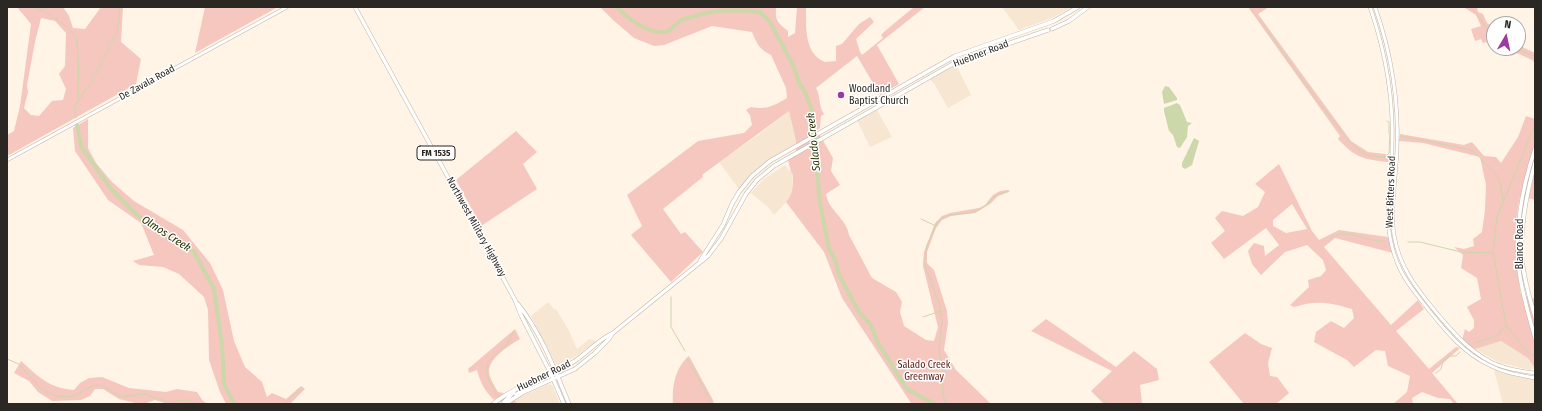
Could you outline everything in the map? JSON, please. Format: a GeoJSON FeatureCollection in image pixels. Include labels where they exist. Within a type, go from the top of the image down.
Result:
{"type":"FeatureCollection","features":[{"type":"Feature","properties":{"kind":"main road","name":"De Zavala Road"},"geometry":{"type":"LineString","coordinates":[[7,160],[287,7]]}},
{"type":"Feature","properties":{"kind":"main road","name":"Northwest Military Highway"},"geometry":{"type":"LineString","coordinates":[[355,7],[515,300],[564,404]]}},
{"type":"Feature","properties":{"kind":"main road","name":"Huebner Road"},"geometry":{"type":"LineString","coordinates":[[700,262],[718,233],[732,204],[752,176],[770,161],[955,56],[1054,21],[1078,7]]}},
{"type":"Feature","properties":{"kind":"main road","name":"Huebner Road"},"geometry":{"type":"LineString","coordinates":[[493,404],[503,397],[555,372],[578,359],[606,336],[613,333],[708,256],[723,236],[742,200],[757,180],[774,166],[958,61],[1050,29],[1069,20],[1088,7]]}},
{"type":"Feature","properties":{"kind":"main road","name":"West Bitters Road"},"geometry":{"type":"LineString","coordinates":[[1370,7],[1380,40],[1388,78],[1392,112],[1389,209],[1390,235],[1396,258],[1404,277],[1410,287],[1443,324],[1479,355],[1501,366],[1535,373]]}},
{"type":"Feature","properties":{"kind":"main road","name":"West Bitters Road"},"geometry":{"type":"LineString","coordinates":[[1375,7],[1385,39],[1394,90],[1397,149],[1393,212],[1394,235],[1399,256],[1411,281],[1458,344],[1482,362],[1499,370],[1514,375],[1535,378]]}},
{"type":"Feature","properties":{"kind":"main road"},"geometry":{"type":"LineString","coordinates":[[878,99],[878,106]]}},
{"type":"Feature","properties":{"kind":"main road"},"geometry":{"type":"LineString","coordinates":[[834,124],[837,130]]}},
{"type":"Feature","properties":{"kind":"main road"},"geometry":{"type":"LineString","coordinates":[[1392,149],[1397,149]]}},
{"type":"Feature","properties":{"kind":"main road","name":"Blanco Road"},"geometry":{"type":"LineString","coordinates":[[1535,149],[1523,189],[1522,237],[1522,260],[1525,280],[1535,317]]}},
{"type":"Feature","properties":{"kind":"main road","name":"Blanco Road"},"geometry":{"type":"LineString","coordinates":[[1535,163],[1523,203],[1518,228],[1518,253],[1523,290],[1535,338]]}},
{"type":"Feature","properties":{"kind":"main road"},"geometry":{"type":"LineString","coordinates":[[718,233],[723,236]]}},
{"type":"Feature","properties":{"kind":"main road","name":"Northwest Military Highway"},"geometry":{"type":"LineString","coordinates":[[515,300],[525,312],[558,377],[569,404]]}},
{"type":"Feature","properties":{"kind":"main road"},"geometry":{"type":"LineString","coordinates":[[1530,317],[1535,317]]}},
{"type":"Feature","properties":{"kind":"main road","name":"Huebner Road"},"geometry":{"type":"LineString","coordinates":[[504,404],[522,393],[558,377],[582,364],[609,340],[613,333]]}},
{"type":"Feature","properties":{"kind":"main road"},"geometry":{"type":"LineString","coordinates":[[596,344],[600,348]]}},
{"type":"Feature","properties":{"kind":"main road"},"geometry":{"type":"LineString","coordinates":[[504,404],[515,393],[536,380]]}},
{"type":"Feature","properties":{"kind":"main road"},"geometry":{"type":"LineString","coordinates":[[497,404],[503,397]]}},
{"type":"Feature","properties":{"kind":"shaded area"},"geometry":{"type":"Polygon","coordinates":[[[1002,7],[1072,7],[1054,17],[1019,30],[1002,7]]]}},
{"type":"Feature","properties":{"kind":"shaded area"},"geometry":{"type":"Polygon","coordinates":[[[956,65],[971,95],[948,108],[930,79],[956,65]]]}},
{"type":"Feature","properties":{"kind":"shaded area"},"geometry":{"type":"Polygon","coordinates":[[[1165,86],[1169,87],[1177,100],[1164,104],[1162,92],[1165,86]]]}},
{"type":"Feature","properties":{"kind":"shaded area"},"geometry":{"type":"Polygon","coordinates":[[[1177,103],[1180,105],[1187,122],[1192,123],[1188,126],[1187,137],[1180,148],[1177,147],[1173,135],[1169,131],[1164,111],[1164,108],[1177,103]]]}},
{"type":"Feature","properties":{"kind":"shaded area"},"geometry":{"type":"Polygon","coordinates":[[[877,110],[892,137],[870,147],[857,120],[877,110]]]}},
{"type":"Feature","properties":{"kind":"shaded area"},"geometry":{"type":"Polygon","coordinates":[[[789,111],[797,143],[762,165],[739,189],[719,162],[757,136],[789,111]]]}},
{"type":"Feature","properties":{"kind":"shaded area"},"geometry":{"type":"Polygon","coordinates":[[[1194,138],[1199,141],[1192,165],[1185,169],[1182,167],[1182,163],[1194,138]]]}},
{"type":"Feature","properties":{"kind":"shaded area"},"geometry":{"type":"Polygon","coordinates":[[[785,165],[793,175],[791,197],[774,215],[768,207],[751,193],[764,179],[785,165]]]}},
{"type":"Feature","properties":{"kind":"shaded area"},"geometry":{"type":"Polygon","coordinates":[[[548,302],[555,310],[556,309],[568,329],[577,349],[589,339],[596,341],[560,366],[556,365],[531,316],[548,302]]]}},
{"type":"Feature","properties":{"kind":"shaded area"},"geometry":{"type":"Polygon","coordinates":[[[1496,339],[1518,349],[1534,361],[1534,368],[1530,370],[1500,363],[1475,349],[1496,339]]]}},
{"type":"Feature","properties":{"kind":"shaded area"},"geometry":{"type":"Polygon","coordinates":[[[1494,370],[1518,377],[1535,379],[1535,404],[1503,404],[1494,370]]]}},
{"type":"Feature","properties":{"kind":"shaded area"},"geometry":{"type":"Polygon","coordinates":[[[549,384],[552,385],[560,404],[517,404],[515,399],[549,384]]]}},
{"type":"Feature","properties":{"kind":"green space"},"geometry":{"type":"Polygon","coordinates":[[[17,7],[63,7],[69,16],[73,28],[85,29],[101,7],[123,7],[121,42],[141,59],[136,84],[9,155],[7,154],[7,135],[14,131],[20,106],[31,24],[17,7]],[[41,18],[35,42],[27,85],[28,92],[24,108],[31,115],[39,116],[52,101],[63,100],[66,89],[59,74],[65,66],[66,33],[55,21],[41,18]]]}},
{"type":"Feature","properties":{"kind":"green space"},"geometry":{"type":"Polygon","coordinates":[[[205,7],[278,7],[195,53],[205,7]]]}},
{"type":"Feature","properties":{"kind":"green space","name":"Salado Creek Greenway"},"geometry":{"type":"Polygon","coordinates":[[[600,7],[776,7],[777,19],[788,31],[788,37],[795,33],[797,7],[806,7],[806,31],[810,46],[813,53],[825,62],[836,61],[836,46],[842,44],[859,24],[870,17],[874,22],[856,39],[862,55],[883,38],[881,35],[885,31],[914,7],[925,7],[877,45],[899,84],[880,95],[857,56],[816,88],[824,114],[821,116],[820,128],[817,130],[833,158],[831,171],[840,185],[826,194],[830,205],[848,229],[849,235],[872,278],[896,292],[902,302],[900,312],[904,326],[926,340],[934,341],[938,327],[923,266],[924,252],[935,223],[942,216],[950,213],[979,208],[985,205],[993,195],[1000,191],[1008,190],[1009,192],[998,196],[990,204],[975,213],[951,216],[942,220],[936,228],[927,252],[927,263],[934,270],[947,311],[948,323],[944,350],[956,370],[991,404],[911,403],[842,298],[824,252],[786,202],[791,193],[793,182],[793,175],[788,160],[796,155],[796,141],[789,111],[702,175],[703,177],[663,209],[681,234],[685,232],[703,252],[671,282],[631,235],[642,226],[627,195],[698,141],[744,133],[752,125],[750,115],[746,110],[751,107],[770,107],[782,101],[787,98],[786,88],[771,55],[759,46],[752,32],[712,26],[664,45],[654,46],[634,38],[600,7]]]}},
{"type":"Feature","properties":{"kind":"green space"},"geometry":{"type":"Polygon","coordinates":[[[1248,7],[1269,7],[1258,14],[1351,141],[1368,152],[1386,154],[1389,159],[1389,164],[1388,162],[1372,160],[1355,154],[1338,139],[1340,136],[1248,7]]]}},
{"type":"Feature","properties":{"kind":"green space"},"geometry":{"type":"Polygon","coordinates":[[[1477,7],[1478,12],[1483,14],[1486,21],[1486,42],[1483,43],[1481,39],[1475,41],[1471,29],[1481,26],[1476,15],[1465,8],[1477,7]]]}},
{"type":"Feature","properties":{"kind":"green space"},"geometry":{"type":"Polygon","coordinates":[[[1526,49],[1535,53],[1535,63],[1523,56],[1526,56],[1526,49]]]}},
{"type":"Feature","properties":{"kind":"green space"},"geometry":{"type":"Polygon","coordinates":[[[1526,116],[1535,119],[1535,200],[1520,196],[1516,221],[1516,246],[1517,270],[1521,295],[1535,299],[1535,368],[1528,358],[1501,341],[1475,349],[1462,340],[1465,329],[1469,332],[1474,328],[1474,320],[1467,307],[1481,299],[1477,278],[1461,268],[1463,255],[1454,247],[1464,249],[1474,246],[1473,239],[1482,232],[1486,185],[1480,157],[1423,143],[1399,141],[1400,134],[1464,145],[1472,142],[1484,156],[1496,157],[1501,163],[1518,137],[1526,116]]]}},
{"type":"Feature","properties":{"kind":"green space"},"geometry":{"type":"Polygon","coordinates":[[[88,119],[88,148],[96,163],[112,182],[134,201],[183,230],[210,263],[223,290],[234,341],[245,367],[262,382],[267,397],[272,393],[286,399],[301,386],[305,389],[290,404],[226,404],[220,392],[209,360],[208,310],[204,297],[179,274],[163,267],[139,265],[133,261],[154,255],[141,223],[108,200],[75,151],[73,128],[88,119]]]}},
{"type":"Feature","properties":{"kind":"green space"},"geometry":{"type":"Polygon","coordinates":[[[516,131],[537,152],[523,164],[537,189],[481,226],[456,180],[516,131]]]}},
{"type":"Feature","properties":{"kind":"green space"},"geometry":{"type":"Polygon","coordinates":[[[1279,164],[1312,231],[1319,240],[1339,230],[1388,237],[1393,253],[1335,238],[1324,247],[1391,325],[1418,300],[1424,309],[1396,331],[1429,369],[1456,347],[1460,348],[1432,373],[1458,404],[1454,404],[1450,399],[1438,398],[1422,392],[1412,398],[1413,404],[1393,404],[1407,392],[1410,376],[1388,366],[1385,351],[1376,350],[1354,367],[1347,360],[1314,342],[1316,332],[1331,321],[1344,328],[1354,318],[1352,309],[1337,305],[1309,303],[1294,307],[1290,305],[1309,287],[1308,280],[1321,276],[1326,270],[1323,260],[1307,245],[1285,252],[1261,275],[1252,264],[1248,251],[1254,243],[1264,246],[1265,256],[1279,245],[1266,228],[1224,259],[1211,243],[1225,231],[1215,218],[1222,211],[1243,216],[1258,207],[1265,192],[1255,184],[1279,164]],[[1292,204],[1273,220],[1273,226],[1286,233],[1307,229],[1292,204]]]}},
{"type":"Feature","properties":{"kind":"green space"},"geometry":{"type":"Polygon","coordinates":[[[1046,319],[1116,367],[1134,351],[1157,369],[1159,380],[1140,385],[1142,404],[1104,404],[1091,391],[1112,371],[1031,331],[1046,319]]]}},
{"type":"Feature","properties":{"kind":"green space"},"geometry":{"type":"Polygon","coordinates":[[[515,329],[520,339],[506,348],[492,361],[489,371],[491,379],[498,392],[509,395],[517,404],[502,404],[497,398],[494,400],[485,390],[477,370],[469,373],[468,369],[515,329]]]}},
{"type":"Feature","properties":{"kind":"green space"},"geometry":{"type":"Polygon","coordinates":[[[1245,333],[1261,344],[1272,348],[1268,363],[1270,376],[1277,377],[1289,393],[1276,404],[1244,404],[1209,362],[1245,333]]]}},
{"type":"Feature","properties":{"kind":"green space"},"geometry":{"type":"Polygon","coordinates":[[[689,356],[714,404],[673,404],[675,378],[680,366],[689,356]]]}},
{"type":"Feature","properties":{"kind":"green space"},"geometry":{"type":"Polygon","coordinates":[[[21,361],[45,381],[65,389],[74,390],[80,383],[89,378],[102,377],[129,388],[166,392],[177,389],[197,392],[203,401],[208,404],[167,404],[155,400],[144,404],[139,404],[119,399],[103,389],[95,389],[90,396],[81,400],[52,401],[38,392],[29,381],[14,373],[21,361]]]}},
{"type":"Feature","properties":{"kind":"waterway"},"geometry":{"type":"LineString","coordinates":[[36,7],[44,11]]}},
{"type":"Feature","properties":{"kind":"waterway","name":"Olmos Creek"},"geometry":{"type":"LineString","coordinates":[[76,118],[74,109],[93,80],[117,32],[120,12],[118,7]]}},
{"type":"Feature","properties":{"kind":"waterway","name":"Salado Creek"},"geometry":{"type":"LineString","coordinates":[[617,7],[633,21],[647,29],[662,32],[668,31],[684,19],[705,13],[721,11],[760,12],[770,22],[794,67],[800,85],[804,90],[811,107],[816,143],[819,197],[829,249],[836,262],[839,275],[859,312],[871,325],[877,341],[907,389],[934,404]]}},
{"type":"Feature","properties":{"kind":"waterway"},"geometry":{"type":"LineString","coordinates":[[1471,8],[1475,11],[1486,27]]}},
{"type":"Feature","properties":{"kind":"waterway"},"geometry":{"type":"LineString","coordinates":[[47,13],[66,27],[73,34],[77,42],[78,99]]}},
{"type":"Feature","properties":{"kind":"waterway"},"geometry":{"type":"LineString","coordinates":[[1260,20],[1317,100],[1352,145],[1371,156],[1386,157],[1389,153],[1390,133]]}},
{"type":"Feature","properties":{"kind":"waterway"},"geometry":{"type":"LineString","coordinates":[[1526,53],[1535,57]]}},
{"type":"Feature","properties":{"kind":"waterway"},"geometry":{"type":"LineString","coordinates":[[1387,121],[1389,122],[1389,133]]}},
{"type":"Feature","properties":{"kind":"waterway","name":"Olmos Creek"},"geometry":{"type":"LineString","coordinates":[[77,125],[81,146],[111,189],[137,215],[166,236],[194,252],[214,289],[222,345],[224,383],[234,404]]}},
{"type":"Feature","properties":{"kind":"waterway"},"geometry":{"type":"LineString","coordinates":[[1534,356],[1525,349],[1506,325],[1493,252],[1497,217],[1535,125]]}},
{"type":"Feature","properties":{"kind":"waterway"},"geometry":{"type":"LineString","coordinates":[[1401,136],[1472,150],[1499,178],[1503,200]]}},
{"type":"Feature","properties":{"kind":"waterway"},"geometry":{"type":"LineString","coordinates":[[945,404],[941,379],[943,370],[939,353],[942,320],[940,306],[924,263],[927,245],[938,221],[947,216],[977,211],[983,208],[997,195],[1009,191]]}},
{"type":"Feature","properties":{"kind":"waterway"},"geometry":{"type":"LineString","coordinates":[[921,219],[936,226]]}},
{"type":"Feature","properties":{"kind":"waterway"},"geometry":{"type":"LineString","coordinates":[[1330,239],[1338,234],[1346,234],[1385,241]]}},
{"type":"Feature","properties":{"kind":"waterway"},"geometry":{"type":"LineString","coordinates":[[1408,242],[1420,242],[1461,252],[1493,253]]}},
{"type":"Feature","properties":{"kind":"waterway"},"geometry":{"type":"LineString","coordinates":[[671,297],[671,327],[685,351]]}},
{"type":"Feature","properties":{"kind":"waterway"},"geometry":{"type":"LineString","coordinates":[[923,317],[941,311]]}},
{"type":"Feature","properties":{"kind":"waterway"},"geometry":{"type":"LineString","coordinates":[[1475,343],[1499,335],[1503,328],[1507,326]]}},
{"type":"Feature","properties":{"kind":"waterway"},"geometry":{"type":"LineString","coordinates":[[498,397],[489,381],[486,371],[488,362],[509,342],[513,332]]}},
{"type":"Feature","properties":{"kind":"waterway"},"geometry":{"type":"LineString","coordinates":[[1436,373],[1441,369],[1443,361],[1449,356],[1456,356],[1460,352]]}},
{"type":"Feature","properties":{"kind":"waterway"},"geometry":{"type":"LineString","coordinates":[[687,358],[712,404]]}},
{"type":"Feature","properties":{"kind":"waterway"},"geometry":{"type":"LineString","coordinates":[[7,359],[19,364],[40,388],[56,396],[69,397],[78,394],[91,386],[98,385],[103,386],[121,397],[144,394],[169,402],[189,400],[196,404]]}},
{"type":"Feature","properties":{"kind":"waterway"},"geometry":{"type":"LineString","coordinates":[[284,404],[301,388]]}},
{"type":"Feature","properties":{"kind":"waterway"},"geometry":{"type":"LineString","coordinates":[[1095,392],[1108,404]]}},
{"type":"Feature","properties":{"kind":"place","name":"Woodland Baptist Church"},"geometry":{"type":"Point","coordinates":[841,95]}}]}
